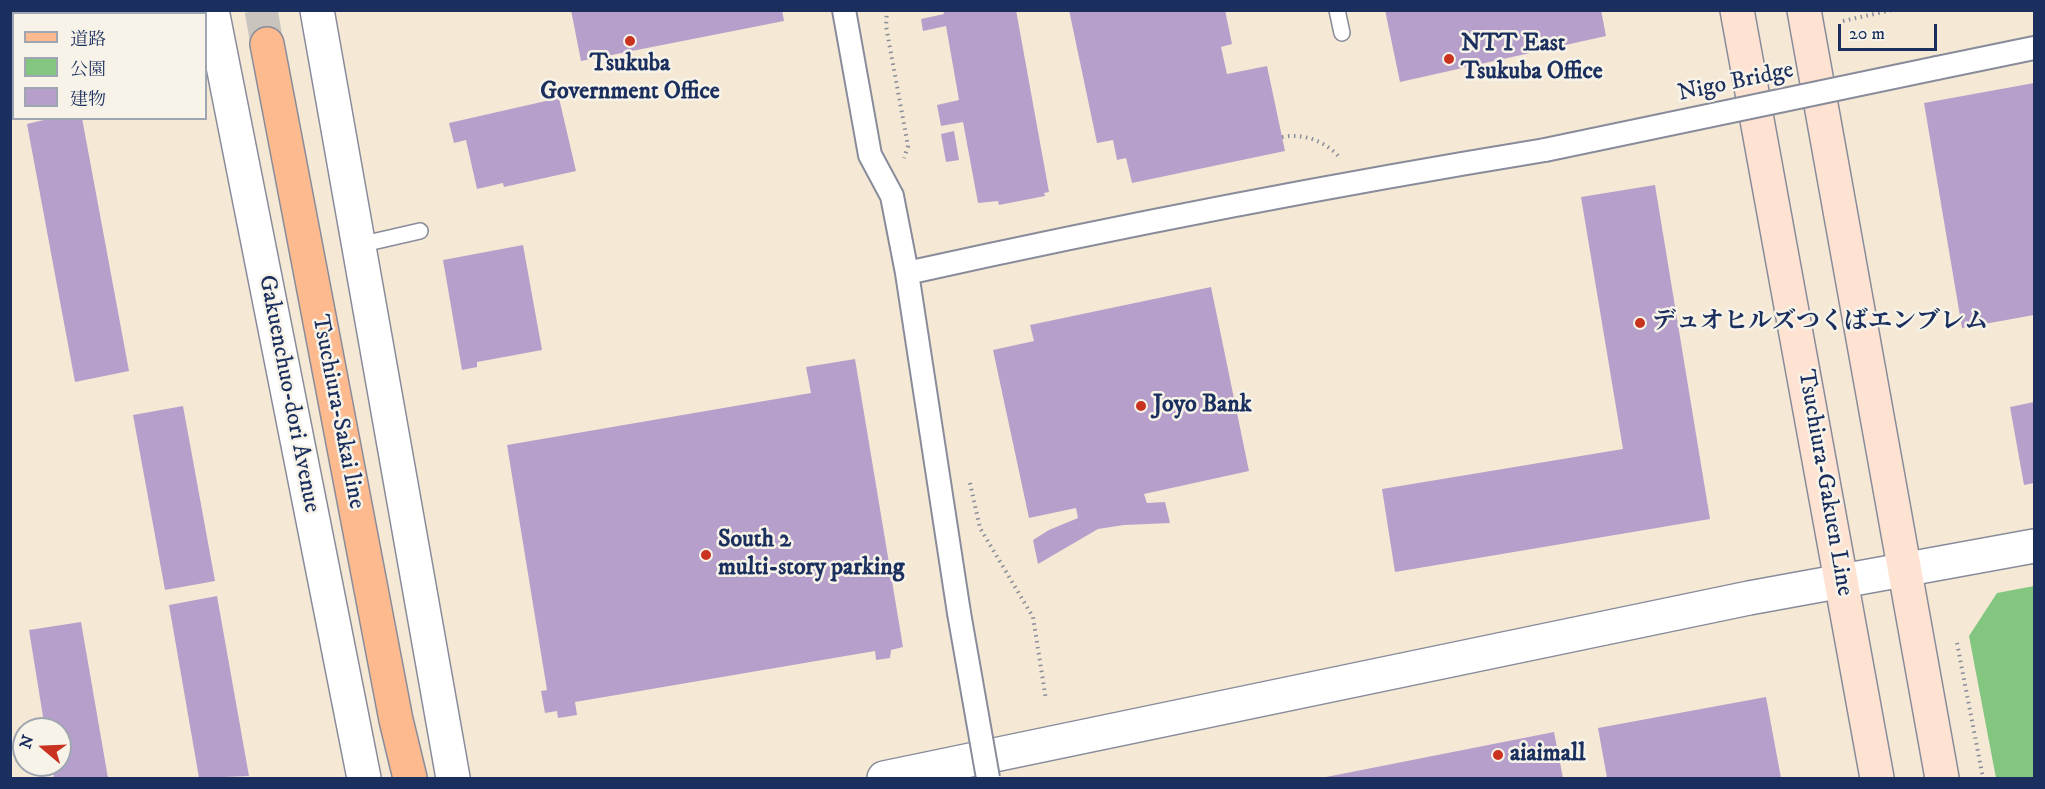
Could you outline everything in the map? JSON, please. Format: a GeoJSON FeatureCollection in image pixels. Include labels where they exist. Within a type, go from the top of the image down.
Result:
{"type":"FeatureCollection","features":[{"type":"Feature","properties":{"kind":"main road","name":"Tsuchiura-Gakuen Line"},"geometry":{"type":"LineString","coordinates":[[1737,10],[1843,581],[1877,778]]}},
{"type":"Feature","properties":{"kind":"main road"},"geometry":{"type":"LineString","coordinates":[[1804,10],[1942,778]]}},
{"type":"Feature","properties":{"kind":"main road","name":"Tsuchiura-Sakai line"},"geometry":{"type":"LineString","coordinates":[[267,44],[396,720],[410,778]]}},
{"type":"Feature","properties":{"kind":"street","name":"Gakuenchuo-dori Avenue"},"geometry":{"type":"LineString","coordinates":[[212,10],[364,778]]}},
{"type":"Feature","properties":{"kind":"street"},"geometry":{"type":"LineString","coordinates":[[317,10],[453,778]]}},
{"type":"Feature","properties":{"kind":"street"},"geometry":{"type":"LineString","coordinates":[[844,10],[870,155],[892,196],[907,273],[959,613],[988,778]]}},
{"type":"Feature","properties":{"kind":"street","name":"Nigo Bridge"},"geometry":{"type":"LineString","coordinates":[[907,273],[1103,230],[1346,182],[1545,150],[2034,48]]}},
{"type":"Feature","properties":{"kind":"street"},"geometry":{"type":"LineString","coordinates":[[884,778],[1843,581],[2034,546]]}},
{"type":"Feature","properties":{"kind":"lane"},"geometry":{"type":"LineString","coordinates":[[1337,10],[1342,33]]}},
{"type":"Feature","properties":{"kind":"lane"},"geometry":{"type":"LineString","coordinates":[[359,245],[420,231]]}},
{"type":"Feature","properties":{"kind":"path"},"geometry":{"type":"LineString","coordinates":[[887,10],[886,26],[908,146],[892,196]]}},
{"type":"Feature","properties":{"kind":"path"},"geometry":{"type":"LineString","coordinates":[[1843,21],[1892,10]]}},
{"type":"Feature","properties":{"kind":"path"},"geometry":{"type":"LineString","coordinates":[[1282,137],[1297,135],[1328,146],[1341,159],[1346,182]]}},
{"type":"Feature","properties":{"kind":"path"},"geometry":{"type":"LineString","coordinates":[[968,472],[980,528],[1033,617],[1046,700]]}},
{"type":"Feature","properties":{"kind":"path"},"geometry":{"type":"LineString","coordinates":[[1957,643],[1983,778]]}},
{"type":"Feature","properties":{"kind":"green space"},"geometry":{"type":"Polygon","coordinates":[[[2034,586],[2034,778],[1996,778],[1969,636],[1997,593],[2034,586]]]}},
{"type":"Feature","properties":{"kind":"building","name":"Tsukuba Government Office"},"geometry":{"type":"Polygon","coordinates":[[[571,10],[782,10],[784,21],[581,61],[571,10]]]}},
{"type":"Feature","properties":{"kind":"building"},"geometry":{"type":"Polygon","coordinates":[[[943,10],[1016,10],[1049,192],[1044,193],[1045,196],[999,205],[998,201],[978,203],[963,122],[941,126],[937,105],[959,100],[946,26],[923,31],[921,19],[944,14],[943,10]]]}},
{"type":"Feature","properties":{"kind":"building"},"geometry":{"type":"Polygon","coordinates":[[[1069,10],[1225,10],[1232,44],[1221,47],[1227,74],[1267,66],[1285,151],[1132,183],[1126,158],[1117,160],[1113,140],[1097,143],[1069,10]]]}},
{"type":"Feature","properties":{"kind":"building","name":"NTT East Tsukuba Office"},"geometry":{"type":"Polygon","coordinates":[[[1385,10],[1601,10],[1606,36],[1400,82],[1385,10]]]}},
{"type":"Feature","properties":{"kind":"building"},"geometry":{"type":"Polygon","coordinates":[[[2034,83],[2034,315],[1962,328],[1924,103],[2034,83]]]}},
{"type":"Feature","properties":{"kind":"building"},"geometry":{"type":"Polygon","coordinates":[[[559,98],[576,171],[504,187],[503,183],[477,189],[466,140],[454,143],[449,123],[559,98]]]}},
{"type":"Feature","properties":{"kind":"building"},"geometry":{"type":"Polygon","coordinates":[[[44,120],[82,120],[129,371],[75,382],[27,124],[44,120]]]}},
{"type":"Feature","properties":{"kind":"building"},"geometry":{"type":"Polygon","coordinates":[[[954,131],[959,160],[946,162],[941,134],[954,131]]]}},
{"type":"Feature","properties":{"kind":"building","name":"デュオヒルズつくばエンブレム"},"geometry":{"type":"Polygon","coordinates":[[[1655,185],[1710,519],[1395,572],[1382,489],[1623,449],[1581,197],[1655,185]]]}},
{"type":"Feature","properties":{"kind":"building"},"geometry":{"type":"Polygon","coordinates":[[[523,245],[542,350],[477,362],[477,367],[462,370],[443,260],[523,245]]]}},
{"type":"Feature","properties":{"kind":"building","name":"Joyo Bank"},"geometry":{"type":"Polygon","coordinates":[[[1211,287],[1249,471],[1144,494],[1147,503],[1165,502],[1170,523],[1124,525],[1098,529],[1038,564],[1033,540],[1049,530],[1078,518],[1076,508],[1029,518],[993,350],[1034,341],[1030,325],[1211,287]]]}},
{"type":"Feature","properties":{"kind":"building","name":"South 2 multi-story parking"},"geometry":{"type":"Polygon","coordinates":[[[855,359],[903,647],[891,650],[890,658],[876,660],[875,651],[575,702],[577,715],[558,718],[557,711],[545,713],[541,691],[547,690],[507,445],[811,393],[806,367],[855,359]]]}},
{"type":"Feature","properties":{"kind":"building"},"geometry":{"type":"Polygon","coordinates":[[[2034,402],[2034,483],[2024,485],[2010,407],[2034,402]]]}},
{"type":"Feature","properties":{"kind":"building"},"geometry":{"type":"Polygon","coordinates":[[[183,406],[215,581],[165,590],[133,415],[183,406]]]}},
{"type":"Feature","properties":{"kind":"building"},"geometry":{"type":"Polygon","coordinates":[[[217,596],[249,776],[199,778],[169,605],[217,596]]]}},
{"type":"Feature","properties":{"kind":"building"},"geometry":{"type":"Polygon","coordinates":[[[81,622],[108,778],[54,778],[72,777],[72,717],[43,717],[29,630],[81,622]]]}},
{"type":"Feature","properties":{"kind":"building"},"geometry":{"type":"Polygon","coordinates":[[[1766,697],[1781,778],[1607,778],[1598,728],[1766,697]]]}},
{"type":"Feature","properties":{"kind":"building","name":"aiaimall"},"geometry":{"type":"Polygon","coordinates":[[[1554,732],[1563,778],[1326,778],[1326,777],[1554,732]]]}},
{"type":"Feature","properties":{"kind":"tunnel"},"geometry":{"type":"LineString","coordinates":[[261,10],[267,44]]}},
{"type":"Feature","properties":{"kind":"place","name":"Tsukuba Government Office"},"geometry":{"type":"Point","coordinates":[630,41]}},
{"type":"Feature","properties":{"kind":"place","name":"NTT East Tsukuba Office"},"geometry":{"type":"Point","coordinates":[1449,59]}},
{"type":"Feature","properties":{"kind":"place","name":"デュオヒルズつくばエンブレム"},"geometry":{"type":"Point","coordinates":[1640,323]}},
{"type":"Feature","properties":{"kind":"place","name":"Joyo Bank"},"geometry":{"type":"Point","coordinates":[1141,406]}},
{"type":"Feature","properties":{"kind":"place","name":"South 2 multi-story parking"},"geometry":{"type":"Point","coordinates":[706,555]}},
{"type":"Feature","properties":{"kind":"place","name":"aiaimall"},"geometry":{"type":"Point","coordinates":[1498,755]}}]}
